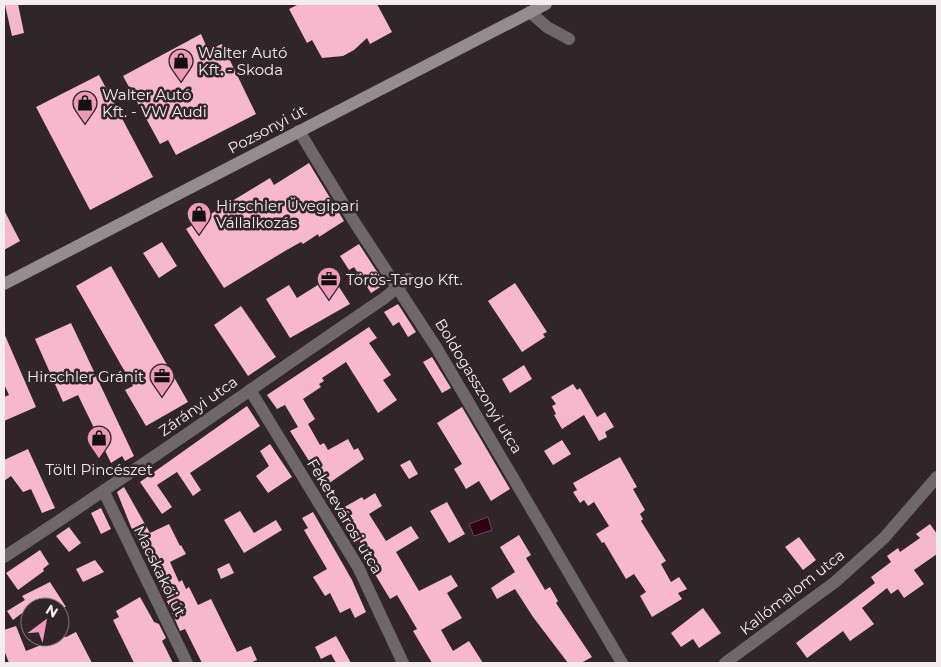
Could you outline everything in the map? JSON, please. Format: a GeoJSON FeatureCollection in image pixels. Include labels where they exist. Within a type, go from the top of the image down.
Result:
{"type":"FeatureCollection","features":[{"type":"Feature","properties":{"kind":"main road","name":"Pozsonyi út"},"geometry":{"type":"LineString","coordinates":[[4,284],[546,4]]}},
{"type":"Feature","properties":{"kind":"street"},"geometry":{"type":"LineString","coordinates":[[530,12],[547,27],[569,38]]}},
{"type":"Feature","properties":{"kind":"street","name":"Boldogasszonyi utca"},"geometry":{"type":"LineString","coordinates":[[300,131],[355,223],[403,283],[622,663]]}},
{"type":"Feature","properties":{"kind":"street","name":"Zárányi utca"},"geometry":{"type":"LineString","coordinates":[[4,557],[104,492],[403,283]]}},
{"type":"Feature","properties":{"kind":"street","name":"Feketevárosi utca"},"geometry":{"type":"LineString","coordinates":[[250,390],[358,568],[403,663]]}},
{"type":"Feature","properties":{"kind":"street","name":"Kallómalom utca"},"geometry":{"type":"LineString","coordinates":[[725,663],[835,582],[884,538],[937,477]]}},
{"type":"Feature","properties":{"kind":"street","name":"Macskakői út"},"geometry":{"type":"LineString","coordinates":[[104,492],[187,663]]}},
{"type":"Feature","properties":{"kind":"shaded area"},"geometry":{"type":"Polygon","coordinates":[[[488,517],[492,530],[474,536],[469,524],[488,517]]]}},
{"type":"Feature","properties":{"kind":"building"},"geometry":{"type":"Polygon","coordinates":[[[18,4],[24,33],[12,36],[5,5],[18,4]]]}},
{"type":"Feature","properties":{"kind":"building"},"geometry":{"type":"Polygon","coordinates":[[[299,4],[377,4],[392,32],[370,44],[367,38],[354,50],[343,56],[322,58],[312,40],[307,43],[289,9],[299,4]]]}},
{"type":"Feature","properties":{"kind":"building"},"geometry":{"type":"Polygon","coordinates":[[[201,34],[208,50],[222,44],[256,114],[176,155],[168,140],[160,144],[123,76],[201,34]]]}},
{"type":"Feature","properties":{"kind":"building"},"geometry":{"type":"Polygon","coordinates":[[[99,75],[153,177],[90,210],[36,107],[99,75]]]}},
{"type":"Feature","properties":{"kind":"building"},"geometry":{"type":"Polygon","coordinates":[[[309,163],[344,221],[319,237],[318,234],[303,244],[301,242],[224,288],[186,229],[270,178],[274,185],[309,163]]]}},
{"type":"Feature","properties":{"kind":"building"},"geometry":{"type":"Polygon","coordinates":[[[4,210],[20,241],[4,250],[4,210]]]}},
{"type":"Feature","properties":{"kind":"building"},"geometry":{"type":"Polygon","coordinates":[[[162,242],[177,266],[159,278],[143,253],[162,242]]]}},
{"type":"Feature","properties":{"kind":"building"},"geometry":{"type":"Polygon","coordinates":[[[359,244],[385,284],[371,293],[354,267],[349,270],[340,256],[359,244]]]}},
{"type":"Feature","properties":{"kind":"building"},"geometry":{"type":"Polygon","coordinates":[[[111,266],[188,402],[146,426],[125,390],[133,386],[76,286],[111,266]]]}},
{"type":"Feature","properties":{"kind":"building"},"geometry":{"type":"Polygon","coordinates":[[[332,276],[350,304],[290,338],[266,299],[289,285],[297,298],[332,276]]]}},
{"type":"Feature","properties":{"kind":"building"},"geometry":{"type":"Polygon","coordinates":[[[515,283],[547,332],[543,334],[545,337],[522,352],[488,301],[515,283]]]}},
{"type":"Feature","properties":{"kind":"building"},"geometry":{"type":"Polygon","coordinates":[[[398,304],[416,332],[408,337],[399,322],[393,326],[384,312],[398,304]]]}},
{"type":"Feature","properties":{"kind":"building"},"geometry":{"type":"Polygon","coordinates":[[[241,306],[276,357],[248,376],[214,325],[241,306]]]}},
{"type":"Feature","properties":{"kind":"building"},"geometry":{"type":"Polygon","coordinates":[[[71,323],[134,456],[125,461],[122,456],[111,463],[78,395],[63,402],[35,339],[71,323]]]}},
{"type":"Feature","properties":{"kind":"building"},"geometry":{"type":"Polygon","coordinates":[[[369,327],[377,338],[369,343],[391,375],[383,380],[397,400],[378,413],[346,362],[322,378],[324,381],[319,384],[321,387],[303,399],[315,419],[308,424],[320,445],[324,443],[328,450],[348,439],[354,450],[358,448],[364,459],[325,486],[290,431],[298,427],[285,405],[277,409],[267,395],[369,327]]]}},
{"type":"Feature","properties":{"kind":"building"},"geometry":{"type":"Polygon","coordinates":[[[4,333],[36,407],[4,421],[4,397],[9,395],[4,384],[4,333]]]}},
{"type":"Feature","properties":{"kind":"building"},"geometry":{"type":"Polygon","coordinates":[[[432,357],[451,388],[442,393],[423,362],[432,357]]]}},
{"type":"Feature","properties":{"kind":"building"},"geometry":{"type":"Polygon","coordinates":[[[524,365],[532,379],[510,393],[502,379],[524,365]]]}},
{"type":"Feature","properties":{"kind":"building"},"geometry":{"type":"Polygon","coordinates":[[[573,384],[577,390],[580,388],[597,417],[605,412],[614,427],[605,432],[607,437],[599,441],[584,415],[562,429],[554,415],[556,414],[552,406],[556,404],[551,397],[573,384]]]}},
{"type":"Feature","properties":{"kind":"building"},"geometry":{"type":"Polygon","coordinates":[[[247,406],[260,426],[190,473],[201,490],[193,496],[177,472],[157,485],[172,507],[162,514],[140,482],[247,406]]]}},
{"type":"Feature","properties":{"kind":"building"},"geometry":{"type":"Polygon","coordinates":[[[462,407],[510,489],[491,501],[479,481],[466,489],[454,469],[462,464],[437,423],[462,407]]]}},
{"type":"Feature","properties":{"kind":"building"},"geometry":{"type":"Polygon","coordinates":[[[562,440],[571,454],[553,465],[544,451],[562,440]]]}},
{"type":"Feature","properties":{"kind":"building"},"geometry":{"type":"Polygon","coordinates":[[[270,444],[292,477],[268,493],[256,476],[269,466],[260,451],[270,444]]]}},
{"type":"Feature","properties":{"kind":"building"},"geometry":{"type":"Polygon","coordinates":[[[28,449],[55,508],[42,513],[31,489],[23,492],[11,476],[4,481],[4,460],[28,449]]]}},
{"type":"Feature","properties":{"kind":"building"},"geometry":{"type":"Polygon","coordinates":[[[620,457],[637,487],[633,489],[645,510],[640,514],[643,519],[641,521],[666,561],[661,564],[671,582],[679,577],[687,589],[678,593],[682,599],[652,617],[640,596],[646,592],[634,574],[626,579],[604,542],[602,543],[596,534],[609,526],[594,502],[588,506],[584,500],[580,503],[573,492],[577,490],[573,483],[620,457]]]}},
{"type":"Feature","properties":{"kind":"building"},"geometry":{"type":"Polygon","coordinates":[[[410,460],[418,474],[409,479],[400,465],[410,460]]]}},
{"type":"Feature","properties":{"kind":"building"},"geometry":{"type":"Polygon","coordinates":[[[124,487],[150,533],[169,524],[186,554],[170,562],[179,582],[182,580],[186,589],[189,587],[198,605],[211,599],[237,652],[251,646],[257,660],[250,663],[202,663],[185,629],[180,631],[149,560],[131,527],[117,492],[124,487]]]}},
{"type":"Feature","properties":{"kind":"building"},"geometry":{"type":"Polygon","coordinates":[[[375,493],[382,506],[369,514],[386,541],[411,526],[419,538],[396,552],[419,591],[451,575],[458,586],[447,593],[462,618],[441,630],[453,651],[469,641],[483,663],[432,663],[413,631],[417,629],[397,595],[390,599],[364,556],[367,554],[341,509],[362,497],[364,500],[375,493]]]}},
{"type":"Feature","properties":{"kind":"building"},"geometry":{"type":"Polygon","coordinates":[[[447,502],[465,534],[449,543],[430,511],[447,502]]]}},
{"type":"Feature","properties":{"kind":"building"},"geometry":{"type":"Polygon","coordinates":[[[101,508],[111,529],[101,534],[91,513],[101,508]]]}},
{"type":"Feature","properties":{"kind":"building"},"geometry":{"type":"Polygon","coordinates":[[[240,511],[254,533],[276,520],[282,530],[244,553],[224,520],[240,511]]]}},
{"type":"Feature","properties":{"kind":"building"},"geometry":{"type":"Polygon","coordinates":[[[313,512],[352,580],[366,612],[355,618],[350,608],[340,613],[330,593],[325,596],[313,577],[327,569],[304,530],[308,528],[302,518],[313,512]]]}},
{"type":"Feature","properties":{"kind":"building"},"geometry":{"type":"Polygon","coordinates":[[[930,524],[937,534],[937,554],[914,570],[924,584],[904,598],[898,589],[891,594],[887,588],[862,608],[874,624],[850,641],[843,631],[807,658],[796,643],[875,583],[871,577],[891,562],[887,556],[898,548],[900,552],[920,538],[916,534],[930,524]]]}},
{"type":"Feature","properties":{"kind":"building"},"geometry":{"type":"Polygon","coordinates":[[[69,527],[81,543],[69,552],[56,536],[69,527]]]}},
{"type":"Feature","properties":{"kind":"building"},"geometry":{"type":"Polygon","coordinates":[[[519,535],[531,555],[526,558],[545,590],[550,587],[558,601],[556,603],[592,657],[581,663],[568,663],[533,617],[515,589],[497,599],[491,588],[515,572],[500,547],[519,535]]]}},
{"type":"Feature","properties":{"kind":"building"},"geometry":{"type":"Polygon","coordinates":[[[799,537],[816,560],[803,570],[785,547],[799,537]]]}},
{"type":"Feature","properties":{"kind":"building"},"geometry":{"type":"Polygon","coordinates":[[[40,550],[49,564],[43,569],[44,571],[18,590],[6,573],[40,550]]]}},
{"type":"Feature","properties":{"kind":"building"},"geometry":{"type":"Polygon","coordinates":[[[95,560],[104,572],[83,582],[76,569],[95,560]]]}},
{"type":"Feature","properties":{"kind":"building"},"geometry":{"type":"Polygon","coordinates":[[[229,563],[234,573],[221,579],[217,569],[229,563]]]}},
{"type":"Feature","properties":{"kind":"building"},"geometry":{"type":"Polygon","coordinates":[[[50,582],[60,597],[23,597],[50,582]]]}},
{"type":"Feature","properties":{"kind":"building"},"geometry":{"type":"Polygon","coordinates":[[[140,597],[154,622],[159,624],[166,638],[162,641],[173,663],[134,663],[113,620],[119,617],[116,611],[140,597]]]}},
{"type":"Feature","properties":{"kind":"building"},"geometry":{"type":"Polygon","coordinates":[[[20,603],[20,615],[13,620],[7,611],[20,603]]]}},
{"type":"Feature","properties":{"kind":"building"},"geometry":{"type":"Polygon","coordinates":[[[703,608],[721,633],[699,648],[693,639],[681,647],[671,633],[703,608]]]}},
{"type":"Feature","properties":{"kind":"building"},"geometry":{"type":"Polygon","coordinates":[[[16,626],[20,636],[20,647],[24,647],[26,651],[36,647],[70,647],[70,635],[76,632],[92,663],[9,663],[4,650],[4,630],[16,626]]]}},
{"type":"Feature","properties":{"kind":"building"},"geometry":{"type":"Polygon","coordinates":[[[336,636],[351,663],[336,663],[331,654],[321,659],[315,647],[336,636]]]}},
{"type":"Feature","properties":{"kind":"place","name":"Walter Autó Kft. - Skoda"},"geometry":{"type":"Point","coordinates":[181,82]}},
{"type":"Feature","properties":{"kind":"place","name":"Walter Autó Kft. - VW Audi"},"geometry":{"type":"Point","coordinates":[85,124]}},
{"type":"Feature","properties":{"kind":"place","name":"Hirschler Üvegipari Vállalkozás"},"geometry":{"type":"Point","coordinates":[199,235]}},
{"type":"Feature","properties":{"kind":"place","name":"Törös-Targo Kft."},"geometry":{"type":"Point","coordinates":[329,300]}},
{"type":"Feature","properties":{"kind":"place","name":"Hirschler Gránit"},"geometry":{"type":"Point","coordinates":[162,397]}},
{"type":"Feature","properties":{"kind":"place","name":"Töltl Pincészet"},"geometry":{"type":"Point","coordinates":[99,459]}}]}
